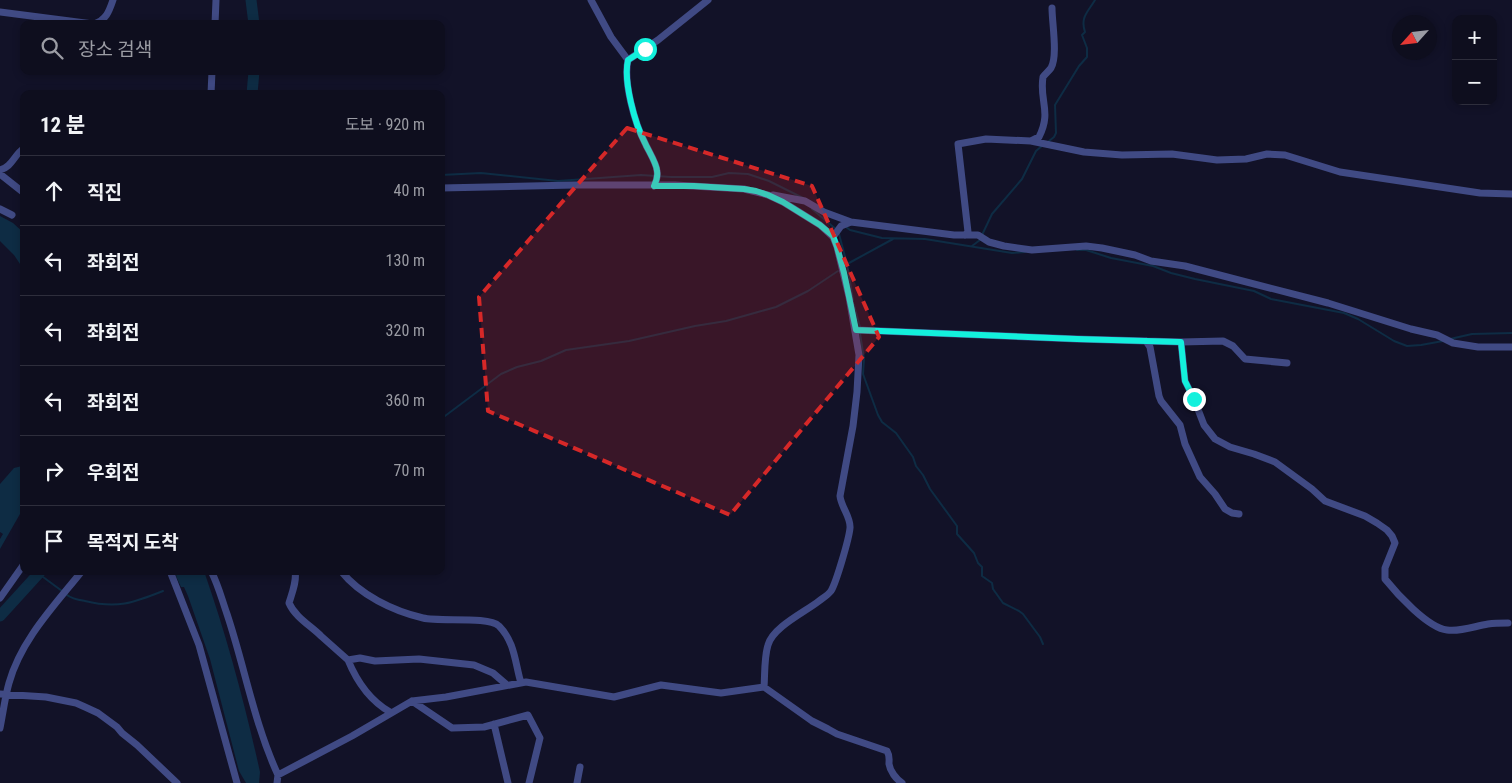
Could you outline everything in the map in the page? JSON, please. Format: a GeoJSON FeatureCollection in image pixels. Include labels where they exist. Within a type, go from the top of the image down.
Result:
{"type":"FeatureCollection","features":[{"type":"Feature","properties":{"kind":"street"},"geometry":{"type":"LineString","coordinates":[[103,20],[108,13],[113,0]]}},
{"type":"Feature","properties":{"kind":"street"},"geometry":{"type":"LineString","coordinates":[[214,20],[216,0]]}},
{"type":"Feature","properties":{"kind":"street"},"geometry":{"type":"LineString","coordinates":[[591,0],[612,37],[628,60],[627,73],[635,120],[658,170],[654,186]]}},
{"type":"Feature","properties":{"kind":"street"},"geometry":{"type":"LineString","coordinates":[[628,60],[658,40],[708,0]]}},
{"type":"Feature","properties":{"kind":"street"},"geometry":{"type":"LineString","coordinates":[[1031,141],[1039,137],[1045,122],[1046,110],[1042,82],[1043,77],[1051,68],[1054,56],[1052,8]]}},
{"type":"Feature","properties":{"kind":"street"},"geometry":{"type":"LineString","coordinates":[[0,12],[63,20]]}},
{"type":"Feature","properties":{"kind":"street"},"geometry":{"type":"LineString","coordinates":[[211,90],[212,75]]}},
{"type":"Feature","properties":{"kind":"street"},"geometry":{"type":"LineString","coordinates":[[965,235],[968,232],[958,144],[986,139],[1031,141],[1084,152],[1172,154],[1218,160],[1246,159],[1267,154],[1285,155],[1340,172],[1480,193],[1512,194]]}},
{"type":"Feature","properties":{"kind":"street"},"geometry":{"type":"LineString","coordinates":[[0,170],[6,168],[20,151]]}},
{"type":"Feature","properties":{"kind":"street"},"geometry":{"type":"LineString","coordinates":[[0,174],[20,190]]}},
{"type":"Feature","properties":{"kind":"street"},"geometry":{"type":"LineString","coordinates":[[445,188],[684,186],[756,191],[783,202],[812,219],[833,236],[844,273],[856,330],[859,355],[857,392],[850,447],[840,496],[850,529],[838,574],[831,590],[777,631],[768,645],[764,687]]}},
{"type":"Feature","properties":{"kind":"street"},"geometry":{"type":"LineString","coordinates":[[768,195],[784,196],[805,201],[824,212],[851,222],[954,235],[978,235],[996,244],[1032,250],[1086,246],[1102,248],[1135,255],[1151,261],[1185,266],[1328,303],[1411,330],[1437,335],[1453,344],[1478,347],[1512,347]]}},
{"type":"Feature","properties":{"kind":"street"},"geometry":{"type":"LineString","coordinates":[[0,208],[12,214]]}},
{"type":"Feature","properties":{"kind":"street"},"geometry":{"type":"LineString","coordinates":[[833,236],[841,226],[851,222]]}},
{"type":"Feature","properties":{"kind":"street"},"geometry":{"type":"LineString","coordinates":[[856,330],[1146,341],[1223,341],[1233,346],[1245,358],[1287,363]]}},
{"type":"Feature","properties":{"kind":"street"},"geometry":{"type":"LineString","coordinates":[[1146,341],[1150,348],[1161,402],[1180,425],[1185,444],[1200,477],[1216,494],[1225,509],[1239,514]]}},
{"type":"Feature","properties":{"kind":"street"},"geometry":{"type":"LineString","coordinates":[[1181,342],[1185,381],[1204,425],[1215,439],[1230,447],[1275,462],[1325,500],[1365,516],[1386,530],[1392,536],[1395,543],[1385,568],[1385,579],[1396,593],[1438,627],[1446,630],[1455,630],[1508,622]]}},
{"type":"Feature","properties":{"kind":"street"},"geometry":{"type":"LineString","coordinates":[[0,598],[20,570]]}},
{"type":"Feature","properties":{"kind":"street"},"geometry":{"type":"LineString","coordinates":[[0,728],[3,695],[14,668],[31,637],[79,575]]}},
{"type":"Feature","properties":{"kind":"street"},"geometry":{"type":"LineString","coordinates":[[172,575],[198,645],[237,783]]}},
{"type":"Feature","properties":{"kind":"street"},"geometry":{"type":"LineString","coordinates":[[213,575],[234,634],[259,726],[278,779],[390,712],[412,701],[446,697],[526,682],[614,697],[661,685],[721,693],[764,687],[828,730],[887,751],[890,756],[890,767],[897,779],[902,783]]}},
{"type":"Feature","properties":{"kind":"street"},"geometry":{"type":"LineString","coordinates":[[296,575],[289,602],[291,607],[310,628],[320,634],[348,660],[368,695],[378,705],[390,712]]}},
{"type":"Feature","properties":{"kind":"street"},"geometry":{"type":"LineString","coordinates":[[345,575],[368,596],[378,602],[408,613],[424,618],[495,623],[511,644],[521,683]]}},
{"type":"Feature","properties":{"kind":"street"},"geometry":{"type":"LineString","coordinates":[[348,660],[360,658],[375,661],[420,659],[474,665],[493,673],[507,685]]}},
{"type":"Feature","properties":{"kind":"street"},"geometry":{"type":"LineString","coordinates":[[3,695],[46,697],[76,703],[98,713],[117,727],[122,734],[137,745],[177,783]]}},
{"type":"Feature","properties":{"kind":"street"},"geometry":{"type":"LineString","coordinates":[[412,701],[452,728],[484,727],[528,716],[540,738],[529,783]]}},
{"type":"Feature","properties":{"kind":"street"},"geometry":{"type":"LineString","coordinates":[[494,724],[508,783]]}},
{"type":"Feature","properties":{"kind":"street"},"geometry":{"type":"LineString","coordinates":[[577,783],[580,767]]}},
{"type":"Feature","properties":{"kind":"highlighted area"},"geometry":{"type":"Polygon","coordinates":[[[627,128],[812,186],[879,337],[730,515],[488,411],[479,297],[627,128]]]}},
{"type":"Feature","properties":{"kind":"water"},"geometry":{"type":"Polygon","coordinates":[[[0,216],[20,229],[20,264],[14,255],[0,241],[0,216]]]}},
{"type":"Feature","properties":{"kind":"water"},"geometry":{"type":"Polygon","coordinates":[[[20,466],[20,514],[0,549],[0,539],[3,534],[0,532],[0,484],[14,468],[20,466]]]}},
{"type":"Feature","properties":{"kind":"water"},"geometry":{"type":"Polygon","coordinates":[[[205,575],[242,696],[260,772],[259,783],[246,783],[239,771],[210,659],[188,596],[176,576],[205,575]]]}},
{"type":"Feature","properties":{"kind":"waterway"},"geometry":{"type":"LineString","coordinates":[[251,0],[254,20]]}},
{"type":"Feature","properties":{"kind":"waterway"},"geometry":{"type":"LineString","coordinates":[[1049,141],[1056,133],[1055,105],[1079,66],[1087,57],[1087,48],[1082,35],[1085,32],[1083,22],[1095,0]]}},
{"type":"Feature","properties":{"kind":"waterway"},"geometry":{"type":"LineString","coordinates":[[252,90],[254,75]]}},
{"type":"Feature","properties":{"kind":"waterway"},"geometry":{"type":"LineString","coordinates":[[982,235],[992,214],[1022,179],[1036,151],[1043,145]]}},
{"type":"Feature","properties":{"kind":"waterway"},"geometry":{"type":"LineString","coordinates":[[445,175],[481,173],[558,181],[641,175],[712,177],[729,173],[748,174],[769,181],[803,198]]}},
{"type":"Feature","properties":{"kind":"waterway"},"geometry":{"type":"LineString","coordinates":[[812,209],[837,230]]}},
{"type":"Feature","properties":{"kind":"waterway"},"geometry":{"type":"LineString","coordinates":[[846,227],[850,230],[882,238],[925,239],[1012,253],[1025,252]]}},
{"type":"Feature","properties":{"kind":"waterway"},"geometry":{"type":"LineString","coordinates":[[839,234],[847,264],[853,300]]}},
{"type":"Feature","properties":{"kind":"waterway"},"geometry":{"type":"LineString","coordinates":[[849,263],[893,239]]}},
{"type":"Feature","properties":{"kind":"waterway"},"geometry":{"type":"LineString","coordinates":[[972,246],[980,240]]}},
{"type":"Feature","properties":{"kind":"waterway"},"geometry":{"type":"LineString","coordinates":[[1077,250],[1086,250],[1111,258],[1153,266],[1195,279],[1254,291],[1271,299],[1344,313],[1358,319],[1394,341],[1407,346],[1443,341]]}},
{"type":"Feature","properties":{"kind":"waterway"},"geometry":{"type":"LineString","coordinates":[[445,416],[501,374],[517,367],[541,361],[566,350],[629,341],[726,321],[776,307],[808,291],[838,271]]}},
{"type":"Feature","properties":{"kind":"waterway"},"geometry":{"type":"LineString","coordinates":[[854,305],[860,327]]}},
{"type":"Feature","properties":{"kind":"waterway"},"geometry":{"type":"LineString","coordinates":[[860,333],[864,359],[863,374],[882,422],[896,433],[913,457],[916,466],[930,489],[957,526],[957,534],[974,553],[982,567],[982,576],[992,583],[993,589],[1003,603],[1023,614],[1043,644]]}},
{"type":"Feature","properties":{"kind":"waterway"},"geometry":{"type":"LineString","coordinates":[[1450,339],[1472,334],[1512,333]]}},
{"type":"Feature","properties":{"kind":"waterway"},"geometry":{"type":"LineString","coordinates":[[0,616],[37,575]]}},
{"type":"Feature","properties":{"kind":"waterway"},"geometry":{"type":"LineString","coordinates":[[40,575],[62,591]]}},
{"type":"Feature","properties":{"kind":"waterway"},"geometry":{"type":"LineString","coordinates":[[67,595],[76,599],[116,605],[134,602],[163,591]]}},
{"type":"Feature","properties":{"kind":"route"},"geometry":{"type":"LineString","coordinates":[[645,49],[628,60],[627,73],[635,120],[658,170],[654,186],[675,185],[756,191],[783,202],[826,229],[833,236],[837,247],[856,330],[1181,342],[1185,381],[1194,399]]}}]}
